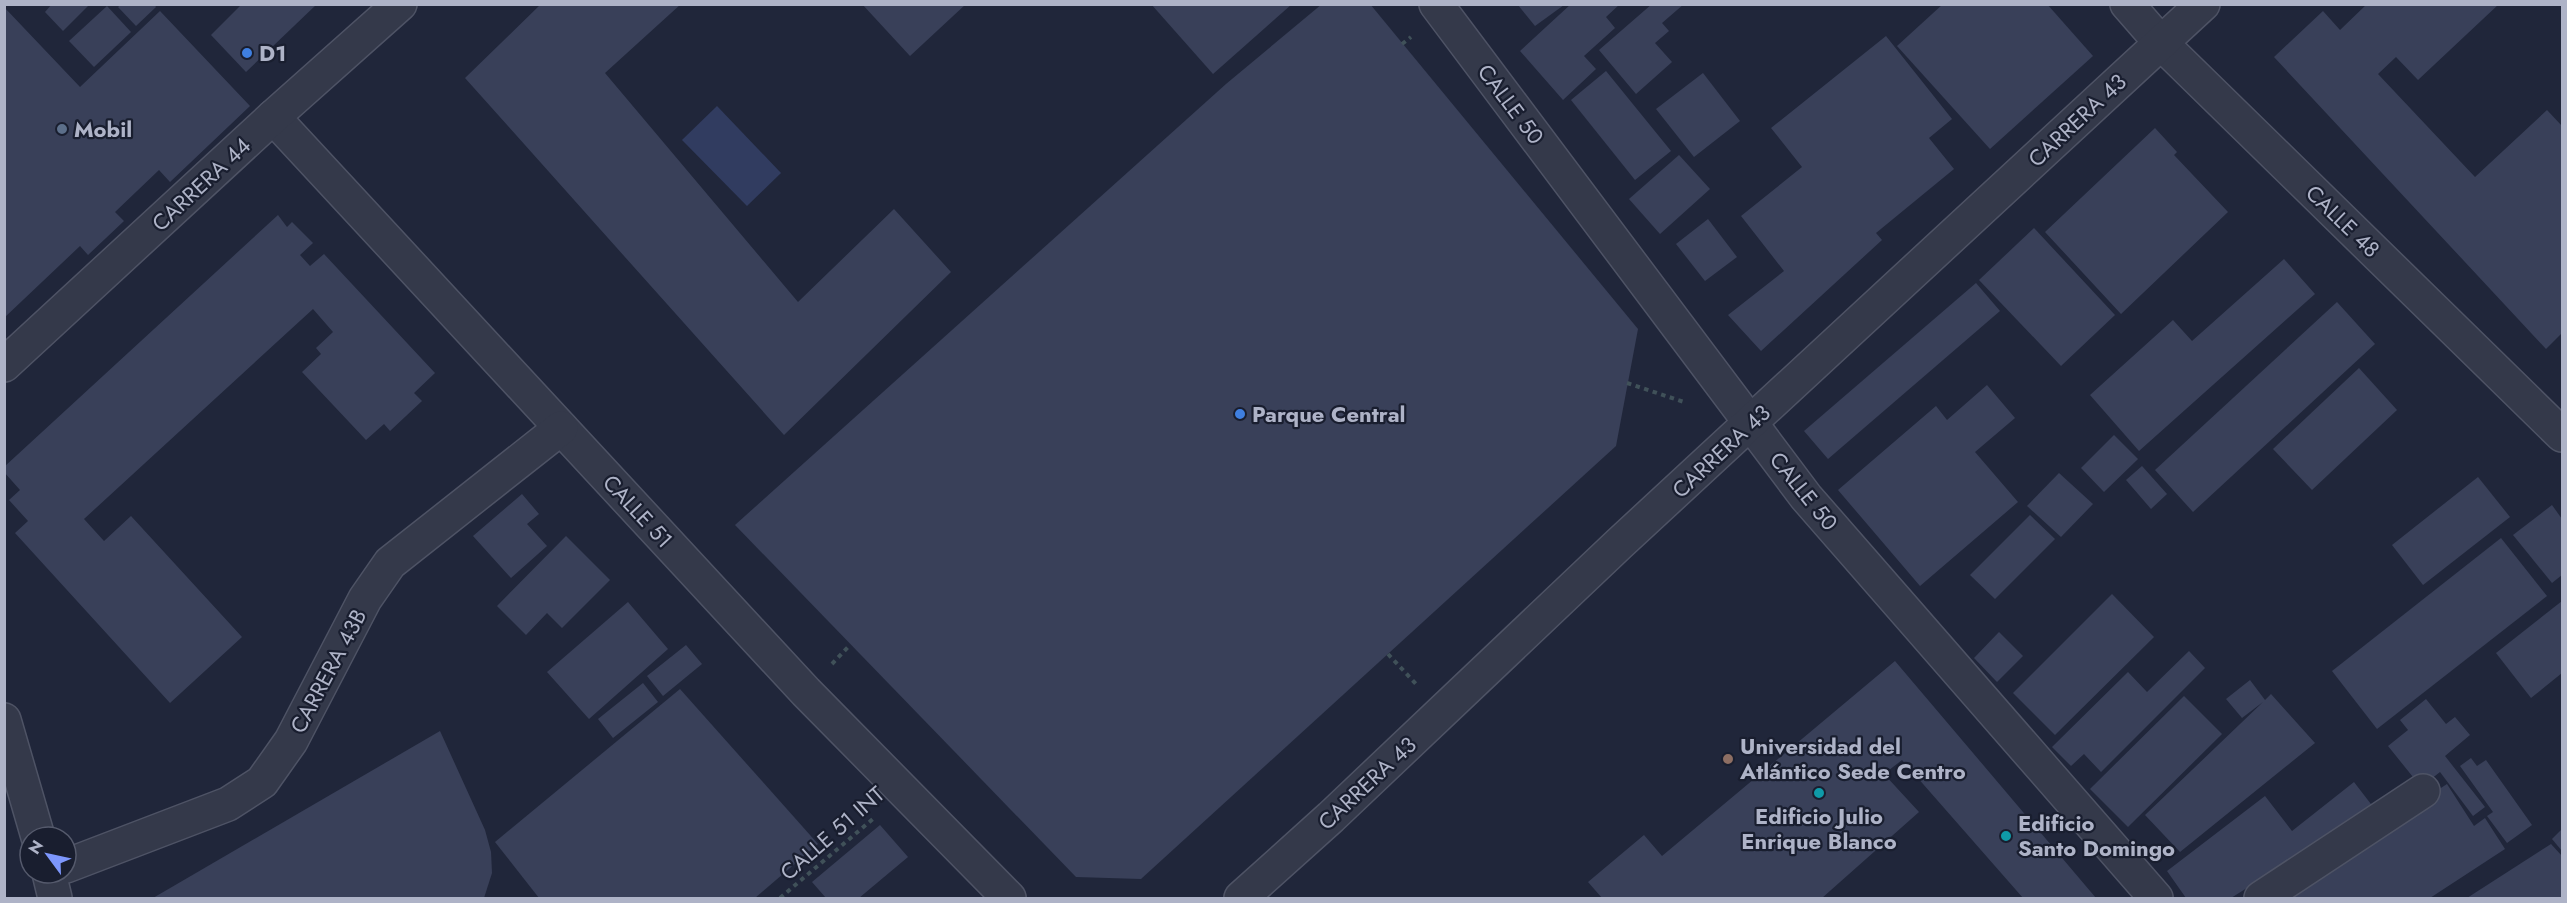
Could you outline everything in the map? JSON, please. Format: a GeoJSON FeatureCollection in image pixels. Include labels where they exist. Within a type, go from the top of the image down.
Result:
{"type":"FeatureCollection","features":[{"type":"Feature","properties":{"kind":"street","name":"CARRERA 44"},"geometry":{"type":"LineString","coordinates":[[4,365],[273,117],[400,4]]}},
{"type":"Feature","properties":{"kind":"street","name":"CALLE 50"},"geometry":{"type":"LineString","coordinates":[[1436,4],[1806,497],[2156,898]]}},
{"type":"Feature","properties":{"kind":"street","name":"CALLE 48"},"geometry":{"type":"LineString","coordinates":[[2127,4],[2161,42],[2562,435]]}},
{"type":"Feature","properties":{"kind":"street","name":"CARRERA 43"},"geometry":{"type":"LineString","coordinates":[[1240,898],[1331,818],[1620,543],[2203,4]]}},
{"type":"Feature","properties":{"kind":"street","name":"CALLE 51"},"geometry":{"type":"LineString","coordinates":[[273,117],[806,692],[1009,898]]}},
{"type":"Feature","properties":{"kind":"street","name":"CARRERA 43B"},"geometry":{"type":"LineString","coordinates":[[78,861],[228,804],[262,782],[291,741],[365,599],[390,563],[561,428]]}},
{"type":"Feature","properties":{"kind":"street"},"geometry":{"type":"LineString","coordinates":[[4,720],[35,825]]}},
{"type":"Feature","properties":{"kind":"street"},"geometry":{"type":"LineString","coordinates":[[2261,898],[2423,791]]}},
{"type":"Feature","properties":{"kind":"path","name":"CALLE 51 INT"},"geometry":{"type":"LineString","coordinates":[[780,898],[905,792]]}},
{"type":"Feature","properties":{"kind":"water"},"geometry":{"type":"Polygon","coordinates":[[[717,106],[781,173],[747,206],[682,140],[717,106]]]}},
{"type":"Feature","properties":{"kind":"building"},"geometry":{"type":"Polygon","coordinates":[[[52,4],[90,4],[63,31],[45,12],[52,4]]]}},
{"type":"Feature","properties":{"kind":"building"},"geometry":{"type":"Polygon","coordinates":[[[122,4],[154,4],[156,7],[136,26],[118,7],[122,4]]]}},
{"type":"Feature","properties":{"kind":"building","name":"D1"},"geometry":{"type":"Polygon","coordinates":[[[242,4],[317,4],[246,72],[211,35],[242,4]]]}},
{"type":"Feature","properties":{"kind":"building"},"geometry":{"type":"Polygon","coordinates":[[[541,4],[681,4],[605,73],[798,302],[894,209],[951,272],[784,435],[465,78],[541,4]]]}},
{"type":"Feature","properties":{"kind":"building"},"geometry":{"type":"Polygon","coordinates":[[[862,4],[966,4],[910,56],[862,4]]]}},
{"type":"Feature","properties":{"kind":"building"},"geometry":{"type":"Polygon","coordinates":[[[1151,4],[1292,4],[1213,74],[1151,4]]]}},
{"type":"Feature","properties":{"kind":"building","name":"Parque Central"},"geometry":{"type":"Polygon","coordinates":[[[1322,4],[1370,4],[1638,329],[1616,446],[1141,879],[1076,877],[735,525],[1226,84],[1322,4]]]}},
{"type":"Feature","properties":{"kind":"building"},"geometry":{"type":"Polygon","coordinates":[[[1571,4],[1620,4],[1606,17],[1615,28],[1584,56],[1596,69],[1563,100],[1520,51],[1571,4]]]}},
{"type":"Feature","properties":{"kind":"building"},"geometry":{"type":"Polygon","coordinates":[[[1652,4],[1684,4],[1662,23],[1669,31],[1655,43],[1672,62],[1636,94],[1599,50],[1652,4]]]}},
{"type":"Feature","properties":{"kind":"building"},"geometry":{"type":"Polygon","coordinates":[[[1943,4],[2047,4],[2093,56],[1990,149],[1897,46],[1943,4]]]}},
{"type":"Feature","properties":{"kind":"building"},"geometry":{"type":"Polygon","coordinates":[[[2367,4],[2499,4],[2418,80],[2396,57],[2378,74],[2475,177],[2547,110],[2562,126],[2562,333],[2546,349],[2274,57],[2323,11],[2340,30],[2367,4]]]}},
{"type":"Feature","properties":{"kind":"building"},"geometry":{"type":"Polygon","coordinates":[[[1518,5],[1564,5],[1535,26],[1518,5]]]}},
{"type":"Feature","properties":{"kind":"building"},"geometry":{"type":"Polygon","coordinates":[[[107,6],[131,32],[94,67],[69,41],[107,6]]]}},
{"type":"Feature","properties":{"kind":"building","name":"Mobil"},"geometry":{"type":"Polygon","coordinates":[[[4,7],[80,87],[160,11],[250,106],[170,182],[159,170],[115,212],[124,221],[88,255],[80,246],[4,318],[4,7]]]}},
{"type":"Feature","properties":{"kind":"building"},"geometry":{"type":"Polygon","coordinates":[[[1886,36],[1952,119],[1929,138],[1954,169],[1876,233],[1882,240],[1761,351],[1728,315],[1784,271],[1741,216],[1802,167],[1771,128],[1886,36]]]}},
{"type":"Feature","properties":{"kind":"building"},"geometry":{"type":"Polygon","coordinates":[[[1606,71],[1671,151],[1635,180],[1571,100],[1606,71]]]}},
{"type":"Feature","properties":{"kind":"building"},"geometry":{"type":"Polygon","coordinates":[[[1703,73],[1740,121],[1694,157],[1656,109],[1703,73]]]}},
{"type":"Feature","properties":{"kind":"building"},"geometry":{"type":"Polygon","coordinates":[[[2155,128],[2177,152],[2174,155],[2228,212],[2121,314],[2045,232],[2155,128]]]}},
{"type":"Feature","properties":{"kind":"building"},"geometry":{"type":"Polygon","coordinates":[[[1679,155],[1710,189],[1660,234],[1629,199],[1679,155]]]}},
{"type":"Feature","properties":{"kind":"building"},"geometry":{"type":"Polygon","coordinates":[[[278,215],[287,227],[292,222],[313,243],[300,255],[310,266],[324,254],[435,373],[414,393],[422,401],[390,431],[384,424],[366,440],[302,372],[321,354],[316,348],[333,332],[313,309],[84,519],[104,541],[131,516],[242,637],[170,703],[15,533],[28,521],[9,500],[20,490],[4,472],[4,467],[278,215]]]}},
{"type":"Feature","properties":{"kind":"building"},"geometry":{"type":"Polygon","coordinates":[[[1708,219],[1737,257],[1705,281],[1676,244],[1708,219]]]}},
{"type":"Feature","properties":{"kind":"building"},"geometry":{"type":"Polygon","coordinates":[[[2034,228],[2115,315],[2061,366],[1979,280],[2034,228]]]}},
{"type":"Feature","properties":{"kind":"building"},"geometry":{"type":"Polygon","coordinates":[[[2284,259],[2315,294],[2139,451],[2090,395],[2173,320],[2192,341],[2284,259]]]}},
{"type":"Feature","properties":{"kind":"building"},"geometry":{"type":"Polygon","coordinates":[[[1976,283],[2000,311],[1828,459],[1804,431],[1976,283]]]}},
{"type":"Feature","properties":{"kind":"building"},"geometry":{"type":"Polygon","coordinates":[[[2337,302],[2375,344],[2193,512],[2155,470],[2337,302]]]}},
{"type":"Feature","properties":{"kind":"building"},"geometry":{"type":"Polygon","coordinates":[[[2359,368],[2397,410],[2312,490],[2273,449],[2359,368]]]}},
{"type":"Feature","properties":{"kind":"building"},"geometry":{"type":"Polygon","coordinates":[[[1987,385],[2015,418],[1975,452],[2018,502],[1920,586],[1838,490],[1936,406],[1947,420],[1987,385]]]}},
{"type":"Feature","properties":{"kind":"building"},"geometry":{"type":"Polygon","coordinates":[[[2114,435],[2138,459],[2104,492],[2081,468],[2114,435]]]}},
{"type":"Feature","properties":{"kind":"building"},"geometry":{"type":"Polygon","coordinates":[[[2142,466],[2167,494],[2151,509],[2126,480],[2142,466]]]}},
{"type":"Feature","properties":{"kind":"building"},"geometry":{"type":"Polygon","coordinates":[[[2059,473],[2093,504],[2061,537],[2027,506],[2059,473]]]}},
{"type":"Feature","properties":{"kind":"building"},"geometry":{"type":"Polygon","coordinates":[[[2478,477],[2510,517],[2423,585],[2392,545],[2478,477]]]}},
{"type":"Feature","properties":{"kind":"building"},"geometry":{"type":"Polygon","coordinates":[[[522,494],[539,514],[527,524],[547,546],[511,578],[473,536],[522,494]]]}},
{"type":"Feature","properties":{"kind":"building"},"geometry":{"type":"Polygon","coordinates":[[[2552,505],[2562,519],[2562,575],[2552,583],[2513,535],[2552,505]]]}},
{"type":"Feature","properties":{"kind":"building"},"geometry":{"type":"Polygon","coordinates":[[[2030,515],[2055,539],[1995,599],[1970,575],[2030,515]]]}},
{"type":"Feature","properties":{"kind":"building"},"geometry":{"type":"Polygon","coordinates":[[[566,536],[610,580],[562,628],[547,613],[526,635],[497,606],[566,536]]]}},
{"type":"Feature","properties":{"kind":"building"},"geometry":{"type":"Polygon","coordinates":[[[2501,538],[2547,596],[2377,729],[2332,671],[2501,538]]]}},
{"type":"Feature","properties":{"kind":"building"},"geometry":{"type":"Polygon","coordinates":[[[2112,594],[2154,637],[2055,735],[2013,693],[2112,594]]]}},
{"type":"Feature","properties":{"kind":"building"},"geometry":{"type":"Polygon","coordinates":[[[2562,601],[2562,673],[2531,698],[2496,653],[2562,601]]]}},
{"type":"Feature","properties":{"kind":"building"},"geometry":{"type":"Polygon","coordinates":[[[628,602],[668,649],[589,719],[547,672],[628,602]]]}},
{"type":"Feature","properties":{"kind":"building"},"geometry":{"type":"Polygon","coordinates":[[[1999,632],[2023,656],[1997,682],[1974,658],[1999,632]]]}},
{"type":"Feature","properties":{"kind":"building"},"geometry":{"type":"Polygon","coordinates":[[[686,645],[702,664],[663,696],[647,676],[686,645]]]}},
{"type":"Feature","properties":{"kind":"building"},"geometry":{"type":"Polygon","coordinates":[[[2189,651],[2205,668],[2101,772],[2084,754],[2071,766],[2052,747],[2128,672],[2147,692],[2189,651]]]}},
{"type":"Feature","properties":{"kind":"building","name":"Edificio Julio Enrique Blanco"},"geometry":{"type":"Polygon","coordinates":[[[1895,661],[2096,898],[2023,898],[1902,760],[1884,774],[1919,812],[1822,898],[1602,898],[1588,882],[1644,835],[1662,856],[1895,661]]]}},
{"type":"Feature","properties":{"kind":"building"},"geometry":{"type":"Polygon","coordinates":[[[2250,680],[2265,700],[2271,694],[2315,743],[2180,852],[2145,815],[2263,702],[2242,718],[2226,699],[2250,680]]]}},
{"type":"Feature","properties":{"kind":"building"},"geometry":{"type":"Polygon","coordinates":[[[643,683],[658,702],[613,738],[598,719],[643,683]]]}},
{"type":"Feature","properties":{"kind":"building"},"geometry":{"type":"Polygon","coordinates":[[[680,689],[818,844],[755,898],[539,898],[495,842],[680,689]]]}},
{"type":"Feature","properties":{"kind":"building"},"geometry":{"type":"Polygon","coordinates":[[[2184,696],[2222,734],[2128,827],[2090,789],[2184,696]]]}},
{"type":"Feature","properties":{"kind":"building"},"geometry":{"type":"Polygon","coordinates":[[[2426,699],[2446,724],[2455,717],[2470,735],[2445,756],[2485,807],[2473,816],[2440,772],[2421,787],[2388,746],[2408,730],[2400,720],[2426,699]]]}},
{"type":"Feature","properties":{"kind":"building"},"geometry":{"type":"Polygon","coordinates":[[[440,731],[485,830],[491,852],[492,873],[484,898],[153,898],[440,731]]]}},
{"type":"Feature","properties":{"kind":"building"},"geometry":{"type":"Polygon","coordinates":[[[2471,758],[2477,766],[2486,760],[2532,825],[2507,843],[2487,816],[2493,812],[2460,766],[2471,758]]]}},
{"type":"Feature","properties":{"kind":"building"},"geometry":{"type":"Polygon","coordinates":[[[2354,782],[2374,808],[2231,898],[2186,898],[2167,871],[2265,796],[2292,831],[2354,782]]]}},
{"type":"Feature","properties":{"kind":"building"},"geometry":{"type":"Polygon","coordinates":[[[2447,784],[2474,826],[2485,818],[2505,849],[2430,898],[2273,898],[2447,784]]]}},
{"type":"Feature","properties":{"kind":"building"},"geometry":{"type":"Polygon","coordinates":[[[880,825],[908,857],[859,898],[826,898],[812,882],[880,825]]]}},
{"type":"Feature","properties":{"kind":"building"},"geometry":{"type":"Polygon","coordinates":[[[2562,829],[2562,851],[2552,839],[2562,829]]]}},
{"type":"Feature","properties":{"kind":"building"},"geometry":{"type":"Polygon","coordinates":[[[2551,844],[2562,856],[2562,898],[2467,898],[2551,844]]]}},
{"type":"Feature","properties":{"kind":"place","name":"D1"},"geometry":{"type":"Point","coordinates":[247,53]}},
{"type":"Feature","properties":{"kind":"place","name":"Mobil"},"geometry":{"type":"Point","coordinates":[62,129]}},
{"type":"Feature","properties":{"kind":"place","name":"Parque Central"},"geometry":{"type":"Point","coordinates":[1240,414]}},
{"type":"Feature","properties":{"kind":"place","name":"Universidad del Atlántico Sede Centro"},"geometry":{"type":"Point","coordinates":[1728,759]}},
{"type":"Feature","properties":{"kind":"place","name":"Edificio Julio Enrique Blanco"},"geometry":{"type":"Point","coordinates":[1819,793]}},
{"type":"Feature","properties":{"kind":"place","name":"Edificio Santo Domingo"},"geometry":{"type":"Point","coordinates":[2006,836]}}]}
